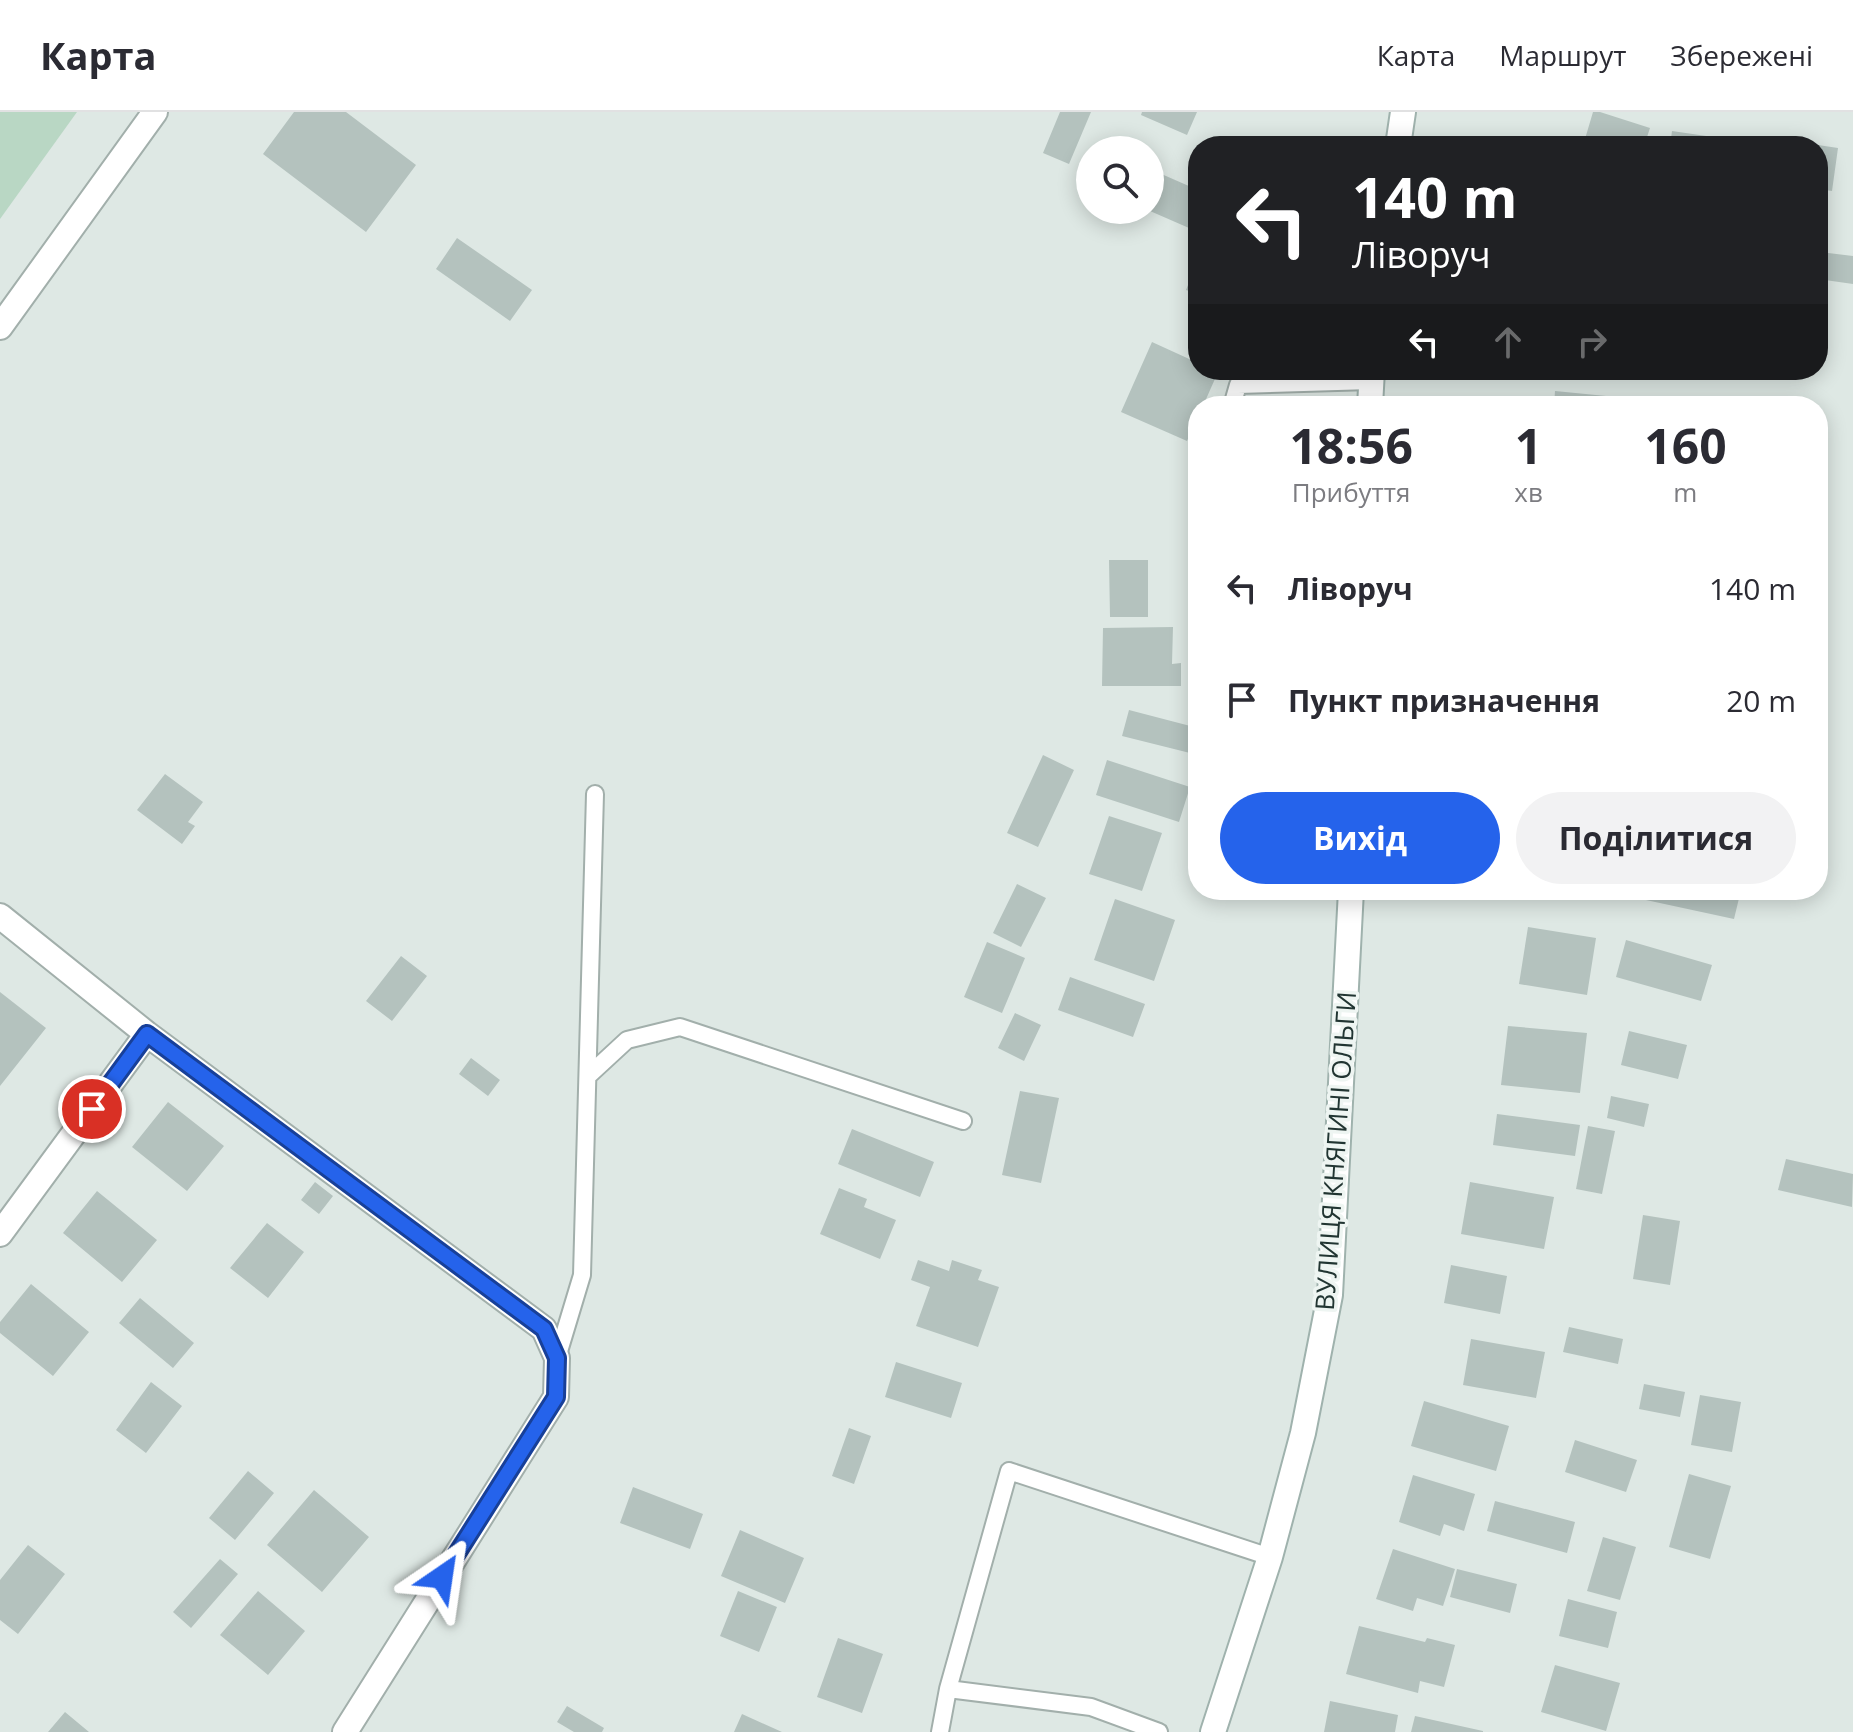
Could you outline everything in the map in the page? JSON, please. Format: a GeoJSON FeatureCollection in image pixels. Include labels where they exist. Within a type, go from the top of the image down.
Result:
{"type":"FeatureCollection","features":[{"type":"Feature","properties":{"kind":"street"},"geometry":{"type":"LineString","coordinates":[[0,327],[155,112]]}},
{"type":"Feature","properties":{"kind":"street"},"geometry":{"type":"LineString","coordinates":[[1399,136],[1403,112]]}},
{"type":"Feature","properties":{"kind":"street","name":"ВУЛИЦЯ КНЯГИНІ ОЛЬГИ"},"geometry":{"type":"LineString","coordinates":[[1213,1732],[1270,1557],[1303,1433],[1330,1295],[1350,900]]}},
{"type":"Feature","properties":{"kind":"street"},"geometry":{"type":"LineString","coordinates":[[0,916],[147,1034],[544,1329],[557,1358],[556,1397],[345,1732]]}},
{"type":"Feature","properties":{"kind":"street"},"geometry":{"type":"LineString","coordinates":[[0,1234],[147,1034]]}},
{"type":"Feature","properties":{"kind":"lane"},"geometry":{"type":"LineString","coordinates":[[1235,396],[1238,385],[1312,380]]}},
{"type":"Feature","properties":{"kind":"lane"},"geometry":{"type":"LineString","coordinates":[[557,1358],[582,1275],[595,794]]}},
{"type":"Feature","properties":{"kind":"lane"},"geometry":{"type":"LineString","coordinates":[[588,1076],[627,1040],[680,1027],[963,1121]]}},
{"type":"Feature","properties":{"kind":"lane"},"geometry":{"type":"LineString","coordinates":[[940,1732],[948,1689],[1009,1471],[1270,1557]]}},
{"type":"Feature","properties":{"kind":"lane"},"geometry":{"type":"LineString","coordinates":[[948,1689],[1091,1707],[1159,1732]]}},
{"type":"Feature","properties":{"kind":"green space"},"geometry":{"type":"Polygon","coordinates":[[[0,112],[77,112],[0,219],[0,112]]]}},
{"type":"Feature","properties":{"kind":"building"},"geometry":{"type":"Polygon","coordinates":[[[294,112],[346,112],[416,165],[366,232],[263,154],[294,112]]]}},
{"type":"Feature","properties":{"kind":"building"},"geometry":{"type":"Polygon","coordinates":[[[1060,112],[1091,112],[1081,136],[1076,136],[1076,147],[1069,164],[1043,153],[1060,112]]]}},
{"type":"Feature","properties":{"kind":"building"},"geometry":{"type":"Polygon","coordinates":[[[1142,112],[1197,112],[1187,135],[1141,115],[1142,112]]]}},
{"type":"Feature","properties":{"kind":"building"},"geometry":{"type":"Polygon","coordinates":[[[1593,112],[1650,128],[1647,136],[1586,136],[1593,112]]]}},
{"type":"Feature","properties":{"kind":"building"},"geometry":{"type":"Polygon","coordinates":[[[1672,131],[1706,136],[1671,136],[1672,131]]]}},
{"type":"Feature","properties":{"kind":"building"},"geometry":{"type":"Polygon","coordinates":[[[1828,146],[1838,148],[1832,191],[1828,190],[1828,146]]]}},
{"type":"Feature","properties":{"kind":"building"},"geometry":{"type":"Polygon","coordinates":[[[1164,175],[1188,186],[1188,228],[1164,217],[1164,175]]]}},
{"type":"Feature","properties":{"kind":"building"},"geometry":{"type":"Polygon","coordinates":[[[457,238],[532,290],[510,321],[436,269],[457,238]]]}},
{"type":"Feature","properties":{"kind":"building"},"geometry":{"type":"Polygon","coordinates":[[[1828,253],[1853,256],[1853,284],[1828,280],[1828,253]]]}},
{"type":"Feature","properties":{"kind":"building"},"geometry":{"type":"Polygon","coordinates":[[[1152,342],[1188,358],[1188,380],[1214,380],[1207,396],[1188,396],[1187,441],[1121,412],[1152,342]]]}},
{"type":"Feature","properties":{"kind":"building"},"geometry":{"type":"Polygon","coordinates":[[[1555,391],[1606,396],[1555,396],[1555,391]]]}},
{"type":"Feature","properties":{"kind":"building"},"geometry":{"type":"Polygon","coordinates":[[[1109,560],[1148,560],[1148,617],[1110,617],[1109,560]]]}},
{"type":"Feature","properties":{"kind":"building"},"geometry":{"type":"Polygon","coordinates":[[[1173,627],[1172,664],[1181,663],[1181,686],[1102,686],[1103,628],[1173,627]]]}},
{"type":"Feature","properties":{"kind":"building"},"geometry":{"type":"Polygon","coordinates":[[[1129,710],[1188,725],[1188,752],[1122,736],[1129,710]]]}},
{"type":"Feature","properties":{"kind":"building"},"geometry":{"type":"Polygon","coordinates":[[[1043,755],[1074,770],[1038,847],[1007,833],[1043,755]]]}},
{"type":"Feature","properties":{"kind":"building"},"geometry":{"type":"Polygon","coordinates":[[[1107,760],[1188,786],[1179,822],[1096,795],[1107,760]]]}},
{"type":"Feature","properties":{"kind":"building"},"geometry":{"type":"Polygon","coordinates":[[[165,774],[203,802],[188,822],[195,826],[182,844],[137,810],[165,774]]]}},
{"type":"Feature","properties":{"kind":"building"},"geometry":{"type":"Polygon","coordinates":[[[1109,816],[1162,833],[1142,891],[1089,874],[1109,816]]]}},
{"type":"Feature","properties":{"kind":"building"},"geometry":{"type":"Polygon","coordinates":[[[1017,884],[1046,898],[1021,947],[993,933],[1017,884]]]}},
{"type":"Feature","properties":{"kind":"building"},"geometry":{"type":"Polygon","coordinates":[[[1115,899],[1175,920],[1154,981],[1094,960],[1115,899]]]}},
{"type":"Feature","properties":{"kind":"building"},"geometry":{"type":"Polygon","coordinates":[[[1646,900],[1739,900],[1734,919],[1646,900]]]}},
{"type":"Feature","properties":{"kind":"building"},"geometry":{"type":"Polygon","coordinates":[[[1528,927],[1596,938],[1587,995],[1519,984],[1528,927]]]}},
{"type":"Feature","properties":{"kind":"building"},"geometry":{"type":"Polygon","coordinates":[[[1626,940],[1712,965],[1701,1001],[1616,977],[1626,940]]]}},
{"type":"Feature","properties":{"kind":"building"},"geometry":{"type":"Polygon","coordinates":[[[987,942],[1025,958],[1002,1013],[964,997],[987,942]]]}},
{"type":"Feature","properties":{"kind":"building"},"geometry":{"type":"Polygon","coordinates":[[[401,956],[427,976],[392,1021],[366,1001],[401,956]]]}},
{"type":"Feature","properties":{"kind":"building"},"geometry":{"type":"Polygon","coordinates":[[[1070,977],[1145,1004],[1133,1037],[1058,1010],[1070,977]]]}},
{"type":"Feature","properties":{"kind":"building"},"geometry":{"type":"Polygon","coordinates":[[[0,992],[46,1028],[0,1086],[0,992]]]}},
{"type":"Feature","properties":{"kind":"building"},"geometry":{"type":"Polygon","coordinates":[[[1015,1013],[1041,1025],[1024,1061],[998,1048],[1015,1013]]]}},
{"type":"Feature","properties":{"kind":"building"},"geometry":{"type":"Polygon","coordinates":[[[1508,1026],[1587,1033],[1580,1093],[1501,1085],[1508,1026]]]}},
{"type":"Feature","properties":{"kind":"building"},"geometry":{"type":"Polygon","coordinates":[[[1629,1031],[1687,1045],[1678,1079],[1621,1065],[1629,1031]]]}},
{"type":"Feature","properties":{"kind":"building"},"geometry":{"type":"Polygon","coordinates":[[[471,1058],[500,1080],[488,1096],[459,1074],[471,1058]]]}},
{"type":"Feature","properties":{"kind":"building"},"geometry":{"type":"Polygon","coordinates":[[[1020,1091],[1059,1098],[1041,1183],[1002,1175],[1020,1091]]]}},
{"type":"Feature","properties":{"kind":"building"},"geometry":{"type":"Polygon","coordinates":[[[1611,1096],[1649,1104],[1644,1127],[1607,1118],[1611,1096]]]}},
{"type":"Feature","properties":{"kind":"building"},"geometry":{"type":"Polygon","coordinates":[[[168,1102],[224,1146],[187,1191],[132,1147],[168,1102]]]}},
{"type":"Feature","properties":{"kind":"building"},"geometry":{"type":"Polygon","coordinates":[[[1497,1114],[1580,1125],[1575,1156],[1493,1145],[1497,1114]]]}},
{"type":"Feature","properties":{"kind":"building"},"geometry":{"type":"Polygon","coordinates":[[[1588,1126],[1615,1131],[1602,1194],[1576,1189],[1588,1126]]]}},
{"type":"Feature","properties":{"kind":"building"},"geometry":{"type":"Polygon","coordinates":[[[852,1129],[934,1162],[920,1197],[838,1164],[852,1129]]]}},
{"type":"Feature","properties":{"kind":"building"},"geometry":{"type":"Polygon","coordinates":[[[1786,1159],[1853,1174],[1852,1207],[1778,1190],[1786,1159]]]}},
{"type":"Feature","properties":{"kind":"building"},"geometry":{"type":"Polygon","coordinates":[[[315,1182],[333,1196],[319,1214],[301,1200],[315,1182]]]}},
{"type":"Feature","properties":{"kind":"building"},"geometry":{"type":"Polygon","coordinates":[[[1470,1182],[1554,1197],[1544,1249],[1461,1234],[1470,1182]]]}},
{"type":"Feature","properties":{"kind":"building"},"geometry":{"type":"Polygon","coordinates":[[[839,1188],[867,1199],[864,1207],[896,1220],[880,1259],[820,1234],[839,1188]]]}},
{"type":"Feature","properties":{"kind":"building"},"geometry":{"type":"Polygon","coordinates":[[[97,1191],[157,1240],[122,1282],[63,1233],[97,1191]]]}},
{"type":"Feature","properties":{"kind":"building"},"geometry":{"type":"Polygon","coordinates":[[[1643,1215],[1680,1221],[1670,1285],[1633,1279],[1643,1215]]]}},
{"type":"Feature","properties":{"kind":"building"},"geometry":{"type":"Polygon","coordinates":[[[267,1223],[304,1252],[268,1298],[230,1268],[267,1223]]]}},
{"type":"Feature","properties":{"kind":"building"},"geometry":{"type":"Polygon","coordinates":[[[918,1260],[949,1271],[952,1260],[982,1270],[978,1280],[999,1287],[978,1347],[916,1326],[930,1287],[911,1280],[918,1260]]]}},
{"type":"Feature","properties":{"kind":"building"},"geometry":{"type":"Polygon","coordinates":[[[1451,1265],[1507,1276],[1500,1314],[1444,1303],[1451,1265]]]}},
{"type":"Feature","properties":{"kind":"building"},"geometry":{"type":"Polygon","coordinates":[[[31,1284],[89,1332],[53,1376],[0,1333],[0,1322],[31,1284]]]}},
{"type":"Feature","properties":{"kind":"building"},"geometry":{"type":"Polygon","coordinates":[[[140,1298],[194,1343],[173,1368],[119,1323],[140,1298]]]}},
{"type":"Feature","properties":{"kind":"building"},"geometry":{"type":"Polygon","coordinates":[[[1569,1327],[1623,1339],[1618,1364],[1563,1352],[1569,1327]]]}},
{"type":"Feature","properties":{"kind":"building"},"geometry":{"type":"Polygon","coordinates":[[[1471,1339],[1545,1352],[1536,1398],[1463,1385],[1471,1339]]]}},
{"type":"Feature","properties":{"kind":"building"},"geometry":{"type":"Polygon","coordinates":[[[896,1362],[962,1383],[951,1418],[885,1397],[896,1362]]]}},
{"type":"Feature","properties":{"kind":"building"},"geometry":{"type":"Polygon","coordinates":[[[151,1382],[182,1406],[146,1453],[116,1430],[151,1382]]]}},
{"type":"Feature","properties":{"kind":"building"},"geometry":{"type":"Polygon","coordinates":[[[1644,1384],[1685,1392],[1680,1417],[1639,1409],[1644,1384]]]}},
{"type":"Feature","properties":{"kind":"building"},"geometry":{"type":"Polygon","coordinates":[[[1700,1395],[1741,1402],[1732,1452],[1691,1445],[1700,1395]]]}},
{"type":"Feature","properties":{"kind":"building"},"geometry":{"type":"Polygon","coordinates":[[[1424,1401],[1509,1426],[1496,1471],[1411,1446],[1424,1401]]]}},
{"type":"Feature","properties":{"kind":"building"},"geometry":{"type":"Polygon","coordinates":[[[849,1428],[871,1436],[854,1484],[832,1476],[849,1428]]]}},
{"type":"Feature","properties":{"kind":"building"},"geometry":{"type":"Polygon","coordinates":[[[1575,1440],[1637,1460],[1626,1492],[1565,1472],[1575,1440]]]}},
{"type":"Feature","properties":{"kind":"building"},"geometry":{"type":"Polygon","coordinates":[[[248,1471],[274,1493],[235,1540],[209,1518],[248,1471]]]}},
{"type":"Feature","properties":{"kind":"building"},"geometry":{"type":"Polygon","coordinates":[[[1689,1474],[1731,1486],[1710,1559],[1669,1547],[1689,1474]]]}},
{"type":"Feature","properties":{"kind":"building"},"geometry":{"type":"Polygon","coordinates":[[[1413,1475],[1475,1494],[1464,1531],[1444,1524],[1440,1536],[1399,1522],[1413,1475]]]}},
{"type":"Feature","properties":{"kind":"building"},"geometry":{"type":"Polygon","coordinates":[[[633,1487],[703,1514],[690,1549],[620,1523],[633,1487]]]}},
{"type":"Feature","properties":{"kind":"building"},"geometry":{"type":"Polygon","coordinates":[[[314,1490],[369,1537],[322,1592],[267,1545],[314,1490]]]}},
{"type":"Feature","properties":{"kind":"building"},"geometry":{"type":"Polygon","coordinates":[[[1495,1501],[1575,1522],[1567,1553],[1487,1531],[1495,1501]]]}},
{"type":"Feature","properties":{"kind":"building"},"geometry":{"type":"Polygon","coordinates":[[[740,1530],[804,1558],[785,1603],[721,1576],[740,1530]]]}},
{"type":"Feature","properties":{"kind":"building"},"geometry":{"type":"Polygon","coordinates":[[[1603,1537],[1636,1547],[1620,1600],[1587,1591],[1603,1537]]]}},
{"type":"Feature","properties":{"kind":"building"},"geometry":{"type":"Polygon","coordinates":[[[28,1545],[65,1574],[18,1634],[0,1620],[0,1580],[28,1545]]]}},
{"type":"Feature","properties":{"kind":"building"},"geometry":{"type":"Polygon","coordinates":[[[1393,1549],[1455,1569],[1443,1606],[1417,1598],[1413,1611],[1376,1599],[1393,1549]]]}},
{"type":"Feature","properties":{"kind":"building"},"geometry":{"type":"Polygon","coordinates":[[[220,1559],[238,1574],[191,1628],[173,1612],[220,1559]]]}},
{"type":"Feature","properties":{"kind":"building"},"geometry":{"type":"Polygon","coordinates":[[[1457,1569],[1517,1584],[1510,1613],[1450,1597],[1457,1569]]]}},
{"type":"Feature","properties":{"kind":"building"},"geometry":{"type":"Polygon","coordinates":[[[258,1591],[305,1631],[268,1675],[220,1635],[258,1591]]]}},
{"type":"Feature","properties":{"kind":"building"},"geometry":{"type":"Polygon","coordinates":[[[738,1591],[777,1607],[759,1652],[720,1636],[738,1591]]]}},
{"type":"Feature","properties":{"kind":"building"},"geometry":{"type":"Polygon","coordinates":[[[1568,1599],[1617,1612],[1608,1648],[1559,1636],[1568,1599]]]}},
{"type":"Feature","properties":{"kind":"building"},"geometry":{"type":"Polygon","coordinates":[[[1359,1626],[1425,1642],[1427,1638],[1455,1645],[1444,1687],[1420,1681],[1418,1693],[1346,1674],[1359,1626]]]}},
{"type":"Feature","properties":{"kind":"building"},"geometry":{"type":"Polygon","coordinates":[[[838,1638],[883,1654],[862,1713],[817,1697],[838,1638]]]}},
{"type":"Feature","properties":{"kind":"building"},"geometry":{"type":"Polygon","coordinates":[[[1555,1665],[1620,1683],[1606,1731],[1541,1712],[1555,1665]]]}},
{"type":"Feature","properties":{"kind":"building"},"geometry":{"type":"Polygon","coordinates":[[[1330,1701],[1398,1715],[1395,1732],[1324,1732],[1330,1701]]]}},
{"type":"Feature","properties":{"kind":"building"},"geometry":{"type":"Polygon","coordinates":[[[567,1706],[604,1728],[602,1732],[574,1732],[557,1722],[567,1706]]]}},
{"type":"Feature","properties":{"kind":"building"},"geometry":{"type":"Polygon","coordinates":[[[65,1712],[89,1732],[48,1732],[65,1712]]]}},
{"type":"Feature","properties":{"kind":"building"},"geometry":{"type":"Polygon","coordinates":[[[742,1714],[782,1732],[734,1732],[742,1714]]]}},
{"type":"Feature","properties":{"kind":"building"},"geometry":{"type":"Polygon","coordinates":[[[1415,1716],[1483,1731],[1483,1732],[1411,1732],[1415,1716]]]}},
{"type":"Feature","properties":{"kind":"route"},"geometry":{"type":"LineString","coordinates":[[92,1109],[147,1034],[544,1329],[557,1358],[556,1397],[442,1577]]}}]}
